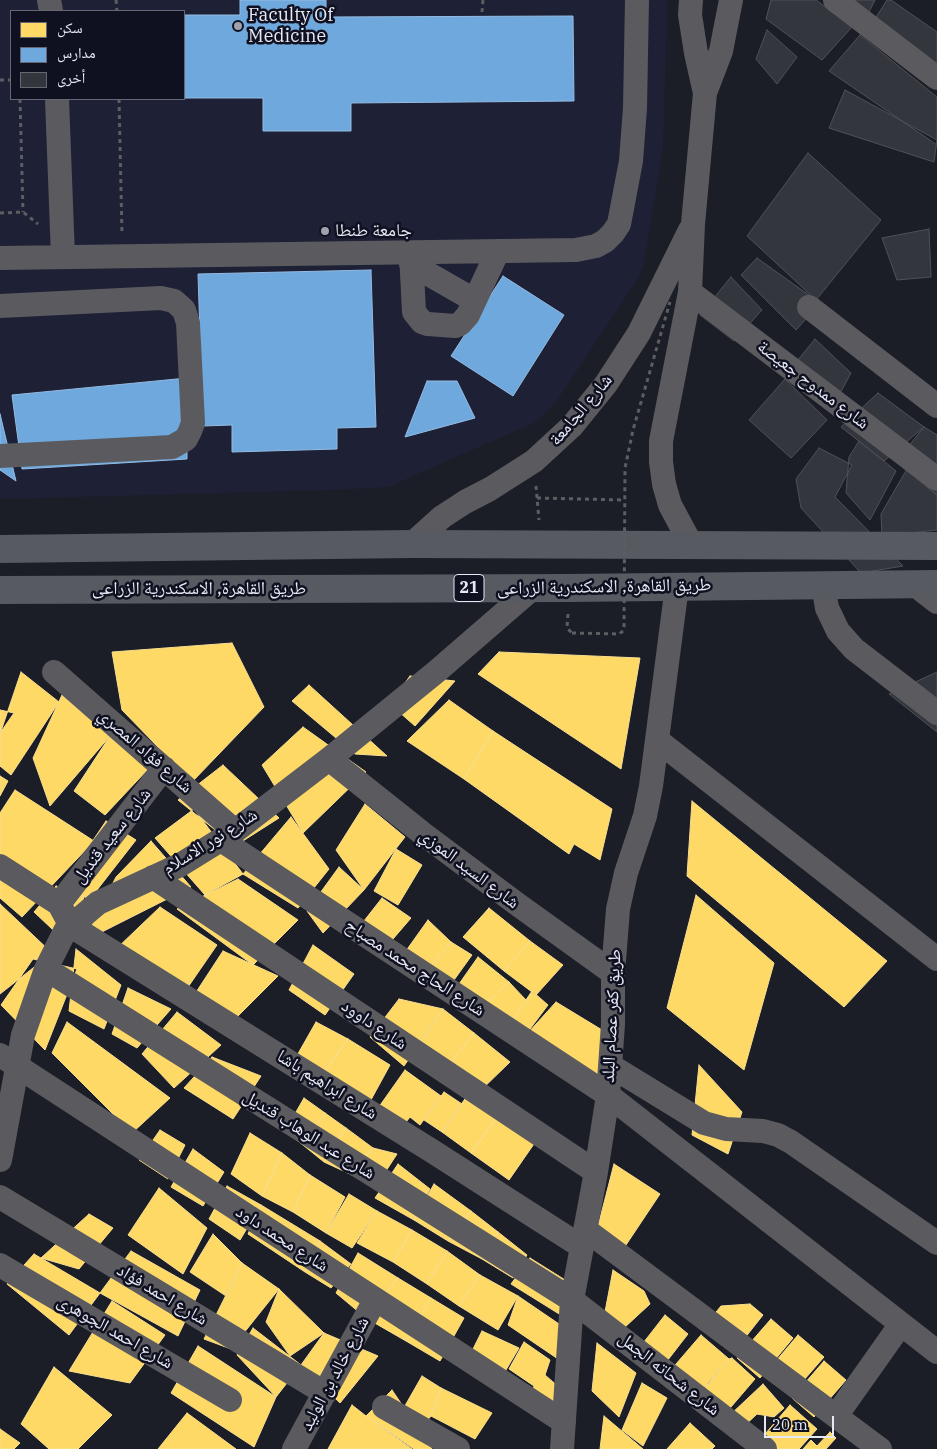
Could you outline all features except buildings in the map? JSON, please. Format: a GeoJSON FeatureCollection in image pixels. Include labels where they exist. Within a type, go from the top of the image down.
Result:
{"type":"FeatureCollection","features":[{"type":"Feature","properties":{"kind":"highway"},"geometry":{"type":"LineString","coordinates":[[0,549],[412,544],[937,546]]}},
{"type":"Feature","properties":{"kind":"highway","name":"طريق القاهرة, الاسكندرية الزراعى"},"geometry":{"type":"LineString","coordinates":[[0,590],[926,584]]}},
{"type":"Feature","properties":{"kind":"street"},"geometry":{"type":"LineString","coordinates":[[0,258],[411,258],[498,251],[586,249],[596,246],[613,233],[618,224],[622,213],[632,153],[635,108],[637,0]]}},
{"type":"Feature","properties":{"kind":"street","name":"شارع الجامعة"},"geometry":{"type":"LineString","coordinates":[[691,0],[690,15],[705,93],[693,224],[680,297],[661,441],[661,462],[664,484],[670,505],[692,546]]}},
{"type":"Feature","properties":{"kind":"street"},"geometry":{"type":"LineString","coordinates":[[705,93],[720,51],[731,0]]}},
{"type":"Feature","properties":{"kind":"street"},"geometry":{"type":"LineString","coordinates":[[835,0],[937,78]]}},
{"type":"Feature","properties":{"kind":"street"},"geometry":{"type":"LineString","coordinates":[[57,100],[63,257]]}},
{"type":"Feature","properties":{"kind":"street","name":"شارع الجامعة"},"geometry":{"type":"LineString","coordinates":[[412,544],[442,518],[465,502],[490,489],[534,461],[572,426],[606,384],[639,333],[693,224]]}},
{"type":"Feature","properties":{"kind":"street"},"geometry":{"type":"LineString","coordinates":[[411,258],[412,306],[414,312],[422,322],[449,326],[460,324],[468,315],[498,251]]}},
{"type":"Feature","properties":{"kind":"street"},"geometry":{"type":"LineString","coordinates":[[411,258],[474,300]]}},
{"type":"Feature","properties":{"kind":"street","name":"شارع ممدوح جعيصة"},"geometry":{"type":"LineString","coordinates":[[680,297],[937,479]]}},
{"type":"Feature","properties":{"kind":"street"},"geometry":{"type":"LineString","coordinates":[[0,306],[161,298],[174,301],[184,310],[188,323],[193,423],[186,438],[172,447],[0,456]]}},
{"type":"Feature","properties":{"kind":"street"},"geometry":{"type":"LineString","coordinates":[[808,307],[937,406]]}},
{"type":"Feature","properties":{"kind":"street"},"geometry":{"type":"LineString","coordinates":[[823,584],[831,616],[838,630],[854,649],[937,713]]}},
{"type":"Feature","properties":{"kind":"street"},"geometry":{"type":"LineString","coordinates":[[926,584],[937,602]]}},
{"type":"Feature","properties":{"kind":"street","name":"طريق كفر عصام البلد"},"geometry":{"type":"LineString","coordinates":[[566,1440],[572,1300],[596,1172],[611,1066],[613,973],[618,909],[626,873],[645,816],[658,740],[678,586]]}},
{"type":"Feature","properties":{"kind":"street","name":"شارع نور الاسلام"},"geometry":{"type":"LineString","coordinates":[[0,1160],[8,1061],[23,1036],[52,953],[65,931],[98,903],[180,865],[228,835],[329,759],[436,672],[533,588]]}},
{"type":"Feature","properties":{"kind":"street","name":"شارع فؤاد المصري"},"geometry":{"type":"LineString","coordinates":[[54,672],[164,768],[228,835]]}},
{"type":"Feature","properties":{"kind":"street"},"geometry":{"type":"LineString","coordinates":[[658,740],[937,959]]}},
{"type":"Feature","properties":{"kind":"street","name":"شارع السيد الموزي"},"geometry":{"type":"LineString","coordinates":[[329,759],[516,904],[613,973]]}},
{"type":"Feature","properties":{"kind":"street","name":"شارع سعيد قنديل"},"geometry":{"type":"LineString","coordinates":[[59,904],[164,768]]}},
{"type":"Feature","properties":{"kind":"street","name":"شارع الحاج محمد مصباح"},"geometry":{"type":"LineString","coordinates":[[228,835],[608,1096],[937,1352]]}},
{"type":"Feature","properties":{"kind":"street"},"geometry":{"type":"LineString","coordinates":[[0,866],[59,904],[71,926]]}},
{"type":"Feature","properties":{"kind":"street","name":"شارع داوود"},"geometry":{"type":"LineString","coordinates":[[153,877],[596,1172]]}},
{"type":"Feature","properties":{"kind":"street","name":"شارع ابراهيم باشا"},"geometry":{"type":"LineString","coordinates":[[71,926],[432,1151],[584,1238],[880,1449]]}},
{"type":"Feature","properties":{"kind":"street","name":"شارع عبد الوهاب قنديل"},"geometry":{"type":"LineString","coordinates":[[46,969],[572,1300]]}},
{"type":"Feature","properties":{"kind":"street","name":"شارع محمد داود"},"geometry":{"type":"LineString","coordinates":[[8,1061],[375,1300],[566,1440]]}},
{"type":"Feature","properties":{"kind":"street"},"geometry":{"type":"LineString","coordinates":[[611,1066],[704,1123],[726,1128],[763,1131],[778,1135],[791,1142],[937,1243]]}},
{"type":"Feature","properties":{"kind":"street","name":"شارع احمد فؤاد"},"geometry":{"type":"LineString","coordinates":[[0,1197],[325,1393]]}},
{"type":"Feature","properties":{"kind":"street","name":"شارع احمد الجوهرى"},"geometry":{"type":"LineString","coordinates":[[0,1265],[230,1400]]}},
{"type":"Feature","properties":{"kind":"street","name":"شارع خالد بن الوليد"},"geometry":{"type":"LineString","coordinates":[[294,1449],[375,1300]]}},
{"type":"Feature","properties":{"kind":"street","name":"شارع شحاته الجمل"},"geometry":{"type":"LineString","coordinates":[[572,1300],[765,1449]]}},
{"type":"Feature","properties":{"kind":"street"},"geometry":{"type":"LineString","coordinates":[[836,1416],[901,1324]]}},
{"type":"Feature","properties":{"kind":"street"},"geometry":{"type":"LineString","coordinates":[[384,1407],[458,1449]]}},
{"type":"Feature","properties":{"kind":"path"},"geometry":{"type":"LineString","coordinates":[[482,0],[482,12]]}},
{"type":"Feature","properties":{"kind":"path"},"geometry":{"type":"LineString","coordinates":[[20,100],[23,212]]}},
{"type":"Feature","properties":{"kind":"path"},"geometry":{"type":"LineString","coordinates":[[119,100],[123,257]]}},
{"type":"Feature","properties":{"kind":"path"},"geometry":{"type":"LineString","coordinates":[[0,213],[23,212],[45,230],[62,229]]}},
{"type":"Feature","properties":{"kind":"path"},"geometry":{"type":"LineString","coordinates":[[572,633],[616,634],[623,631],[625,602],[625,468],[633,430],[680,297]]}},
{"type":"Feature","properties":{"kind":"path"},"geometry":{"type":"LineString","coordinates":[[534,461],[541,545]]}},
{"type":"Feature","properties":{"kind":"path"},"geometry":{"type":"LineString","coordinates":[[537,498],[625,500]]}},
{"type":"Feature","properties":{"kind":"shaded area","name":"جامعة طنطا"},"geometry":{"type":"Polygon","coordinates":[[[0,0],[667,0],[663,149],[644,263],[639,277],[558,399],[538,421],[388,487],[0,499],[0,0]]]}},
{"type":"Feature","properties":{"kind":"place","name":"Faculty Of Medicine"},"geometry":{"type":"Point","coordinates":[238,26]}},
{"type":"Feature","properties":{"kind":"place","name":"جامعة طنطا"},"geometry":{"type":"Point","coordinates":[325,231]}}]}
